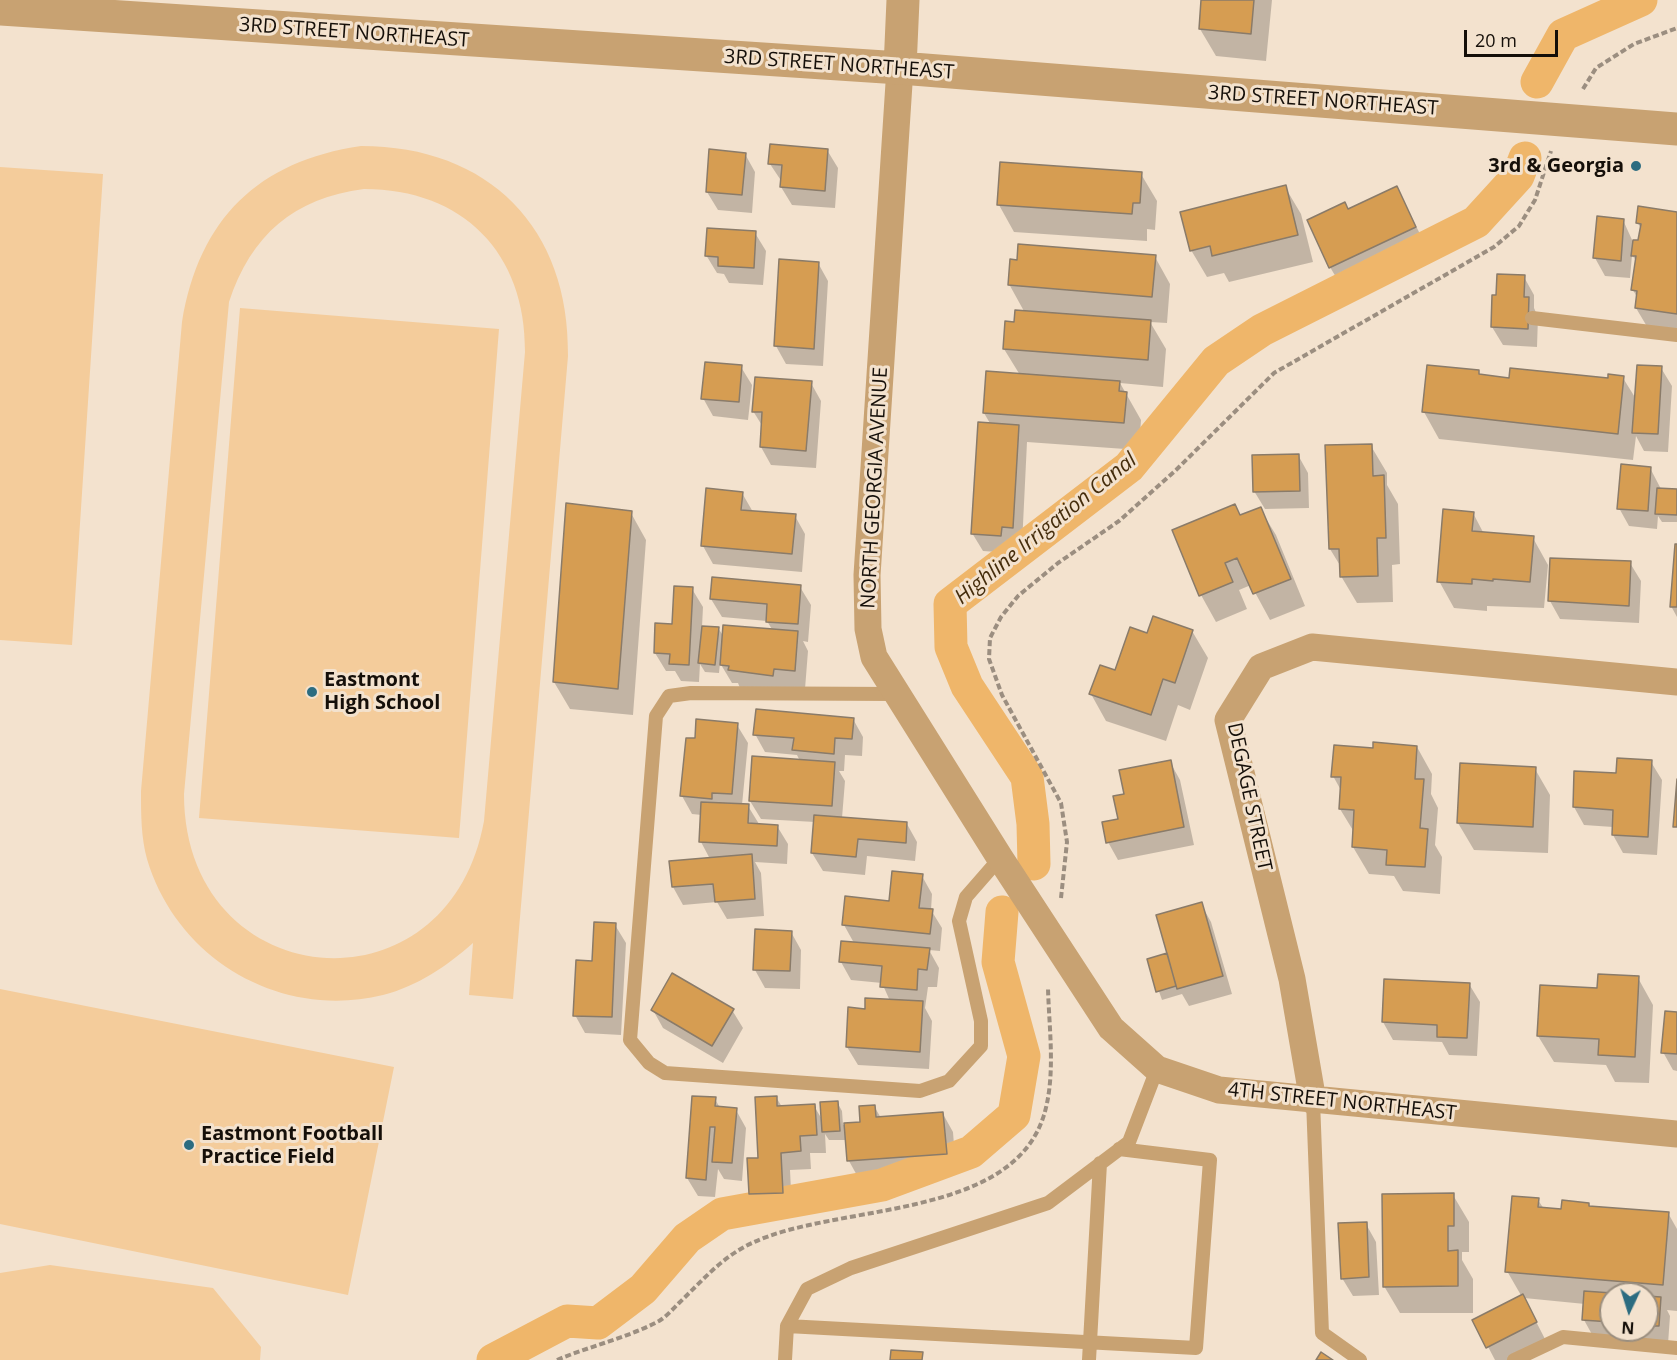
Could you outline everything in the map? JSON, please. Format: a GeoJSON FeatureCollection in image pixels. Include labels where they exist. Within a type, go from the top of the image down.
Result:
{"type":"FeatureCollection","features":[{"type":"Feature","properties":{"kind":"street","name":"NORTH GEORGIA AVENUE"},"geometry":{"type":"LineString","coordinates":[[903,0],[867,575],[868,629],[874,657],[896,694],[1059,949]]}},
{"type":"Feature","properties":{"kind":"street","name":"3RD STREET NORTHEAST"},"geometry":{"type":"LineString","coordinates":[[0,9],[900,68],[1677,129]]}},
{"type":"Feature","properties":{"kind":"street","name":"DEGAGE STREET"},"geometry":{"type":"LineString","coordinates":[[1313,1101],[1292,979],[1228,720],[1261,667],[1312,648],[1677,682]]}},
{"type":"Feature","properties":{"kind":"street","name":"4TH STREET NORTHEAST"},"geometry":{"type":"LineString","coordinates":[[1059,949],[1111,1028],[1157,1069],[1219,1090],[1313,1101],[1677,1134]]}},
{"type":"Feature","properties":{"kind":"lane"},"geometry":{"type":"LineString","coordinates":[[1532,318],[1677,335]]}},
{"type":"Feature","properties":{"kind":"lane"},"geometry":{"type":"LineString","coordinates":[[896,694],[690,693],[669,696],[656,716],[630,1040],[649,1064],[665,1072],[920,1091],[949,1081],[981,1046],[981,1022],[958,921],[966,897],[1000,858]]}},
{"type":"Feature","properties":{"kind":"lane"},"geometry":{"type":"LineString","coordinates":[[785,1360],[787,1326],[807,1289],[851,1268],[1048,1203],[1129,1142],[1157,1069]]}},
{"type":"Feature","properties":{"kind":"lane"},"geometry":{"type":"LineString","coordinates":[[1313,1101],[1322,1333],[1360,1360]]}},
{"type":"Feature","properties":{"kind":"lane"},"geometry":{"type":"LineString","coordinates":[[787,1326],[1091,1342],[1196,1354],[1210,1160],[1119,1149]]}},
{"type":"Feature","properties":{"kind":"lane"},"geometry":{"type":"LineString","coordinates":[[1089,1360],[1100,1163]]}},
{"type":"Feature","properties":{"kind":"lane"},"geometry":{"type":"LineString","coordinates":[[1514,1360],[1563,1337],[1677,1348]]}},
{"type":"Feature","properties":{"kind":"path"},"geometry":{"type":"LineString","coordinates":[[557,1360],[660,1320],[722,1260],[754,1242],[802,1227],[961,1190],[1006,1169],[1031,1146],[1044,1115],[1051,1080],[1048,980],[1059,949],[1067,842],[1061,803],[1002,695],[989,659],[990,638],[1001,617],[1018,596],[1119,520],[1176,470],[1274,373],[1494,247],[1519,226],[1535,200],[1552,150],[1596,68],[1634,44],[1677,28]]}},
{"type":"Feature","properties":{"kind":"shaded area"},"geometry":{"type":"Polygon","coordinates":[[[361,146],[407,150],[448,161],[483,179],[513,203],[537,233],[554,269],[565,310],[568,356],[513,999],[469,995],[473,943],[453,960],[431,974],[383,995],[345,1000],[307,998],[271,990],[238,974],[208,953],[182,926],[162,895],[145,851],[141,791],[182,322],[190,285],[203,253],[219,225],[239,201],[264,181],[292,165],[324,154],[361,146]],[[364,189],[316,201],[296,211],[263,239],[238,278],[229,302],[184,794],[195,861],[226,911],[269,943],[320,958],[373,953],[422,929],[461,885],[484,821],[525,352],[522,317],[514,285],[501,257],[482,233],[459,214],[431,201],[399,192],[364,189]]]}},
{"type":"Feature","properties":{"kind":"shaded area"},"geometry":{"type":"Polygon","coordinates":[[[0,167],[103,174],[72,645],[0,640],[0,167]]]}},
{"type":"Feature","properties":{"kind":"shaded area"},"geometry":{"type":"Polygon","coordinates":[[[240,308],[499,329],[459,838],[199,818],[240,308]]]}},
{"type":"Feature","properties":{"kind":"shaded area","name":"Eastmont Football Practice Field"},"geometry":{"type":"Polygon","coordinates":[[[0,989],[394,1067],[348,1295],[0,1224],[0,989]]]}},
{"type":"Feature","properties":{"kind":"shaded area"},"geometry":{"type":"Polygon","coordinates":[[[50,1265],[213,1288],[261,1347],[260,1360],[0,1360],[0,1273],[50,1265]]]}},
{"type":"Feature","properties":{"kind":"building"},"geometry":{"type":"Polygon","coordinates":[[[1201,0],[1254,0],[1251,34],[1199,29],[1201,0]]]}},
{"type":"Feature","properties":{"kind":"building"},"geometry":{"type":"Polygon","coordinates":[[[770,144],[828,149],[825,191],[780,187],[782,165],[768,164],[770,144]]]}},
{"type":"Feature","properties":{"kind":"building"},"geometry":{"type":"Polygon","coordinates":[[[709,149],[746,153],[742,195],[706,192],[709,149]]]}},
{"type":"Feature","properties":{"kind":"building"},"geometry":{"type":"Polygon","coordinates":[[[1000,162],[1142,172],[1140,203],[1133,203],[1132,214],[997,205],[1000,162]]]}},
{"type":"Feature","properties":{"kind":"building"},"geometry":{"type":"Polygon","coordinates":[[[1286,185],[1298,235],[1212,256],[1210,246],[1190,251],[1180,212],[1286,185]]]}},
{"type":"Feature","properties":{"kind":"building"},"geometry":{"type":"Polygon","coordinates":[[[1397,186],[1416,227],[1329,268],[1307,220],[1345,202],[1348,209],[1397,186]]]}},
{"type":"Feature","properties":{"kind":"building"},"geometry":{"type":"Polygon","coordinates":[[[1638,206],[1677,212],[1677,314],[1635,308],[1637,291],[1631,290],[1636,256],[1631,256],[1633,240],[1638,240],[1641,224],[1636,223],[1638,206]]]}},
{"type":"Feature","properties":{"kind":"building"},"geometry":{"type":"Polygon","coordinates":[[[1597,216],[1624,219],[1621,261],[1593,258],[1597,216]]]}},
{"type":"Feature","properties":{"kind":"building"},"geometry":{"type":"Polygon","coordinates":[[[707,228],[756,231],[754,268],[718,266],[718,257],[705,256],[707,228]]]}},
{"type":"Feature","properties":{"kind":"building"},"geometry":{"type":"Polygon","coordinates":[[[1018,244],[1156,255],[1152,297],[1008,285],[1010,259],[1017,260],[1018,244]]]}},
{"type":"Feature","properties":{"kind":"building"},"geometry":{"type":"Polygon","coordinates":[[[779,259],[819,262],[814,349],[774,346],[779,259]]]}},
{"type":"Feature","properties":{"kind":"building"},"geometry":{"type":"Polygon","coordinates":[[[1497,274],[1525,275],[1524,297],[1529,297],[1528,329],[1491,327],[1492,295],[1496,295],[1497,274]]]}},
{"type":"Feature","properties":{"kind":"building"},"geometry":{"type":"Polygon","coordinates":[[[1015,310],[1151,320],[1148,360],[1003,349],[1005,321],[1014,322],[1015,310]]]}},
{"type":"Feature","properties":{"kind":"building"},"geometry":{"type":"Polygon","coordinates":[[[705,362],[742,365],[739,402],[701,399],[705,362]]]}},
{"type":"Feature","properties":{"kind":"building"},"geometry":{"type":"Polygon","coordinates":[[[1427,365],[1479,370],[1479,374],[1509,378],[1510,368],[1608,378],[1608,374],[1624,376],[1618,434],[1422,412],[1427,365]]]}},
{"type":"Feature","properties":{"kind":"building"},"geometry":{"type":"Polygon","coordinates":[[[1637,365],[1662,366],[1658,434],[1632,433],[1637,365]]]}},
{"type":"Feature","properties":{"kind":"building"},"geometry":{"type":"Polygon","coordinates":[[[986,371],[1120,381],[1119,391],[1127,392],[1124,423],[983,413],[986,371]]]}},
{"type":"Feature","properties":{"kind":"building"},"geometry":{"type":"Polygon","coordinates":[[[755,377],[812,381],[806,451],[760,447],[762,412],[752,412],[755,377]]]}},
{"type":"Feature","properties":{"kind":"building"},"geometry":{"type":"Polygon","coordinates":[[[978,422],[1019,425],[1013,528],[1002,527],[1001,536],[971,534],[978,422]]]}},
{"type":"Feature","properties":{"kind":"building"},"geometry":{"type":"Polygon","coordinates":[[[1372,444],[1373,476],[1384,475],[1386,538],[1377,538],[1378,576],[1340,577],[1339,549],[1329,549],[1325,445],[1372,444]]]}},
{"type":"Feature","properties":{"kind":"building"},"geometry":{"type":"Polygon","coordinates":[[[1299,454],[1300,491],[1253,492],[1252,455],[1299,454]]]}},
{"type":"Feature","properties":{"kind":"building"},"geometry":{"type":"Polygon","coordinates":[[[1621,464],[1651,467],[1648,511],[1617,509],[1621,464]]]}},
{"type":"Feature","properties":{"kind":"building"},"geometry":{"type":"Polygon","coordinates":[[[706,488],[743,492],[741,510],[796,514],[792,554],[701,546],[706,488]]]}},
{"type":"Feature","properties":{"kind":"building"},"geometry":{"type":"Polygon","coordinates":[[[1657,488],[1677,489],[1677,515],[1655,514],[1657,488]]]}},
{"type":"Feature","properties":{"kind":"building"},"geometry":{"type":"Polygon","coordinates":[[[566,503],[632,511],[618,689],[553,682],[566,503]]]}},
{"type":"Feature","properties":{"kind":"building"},"geometry":{"type":"Polygon","coordinates":[[[1235,504],[1240,515],[1261,507],[1291,579],[1253,594],[1237,558],[1225,563],[1233,582],[1199,596],[1172,530],[1235,504]]]}},
{"type":"Feature","properties":{"kind":"building"},"geometry":{"type":"Polygon","coordinates":[[[1443,509],[1474,512],[1472,531],[1534,536],[1530,582],[1472,579],[1472,584],[1437,582],[1443,509]]]}},
{"type":"Feature","properties":{"kind":"building"},"geometry":{"type":"Polygon","coordinates":[[[1675,544],[1677,544],[1677,607],[1670,607],[1675,544]]]}},
{"type":"Feature","properties":{"kind":"building"},"geometry":{"type":"Polygon","coordinates":[[[1550,558],[1631,561],[1629,606],[1548,601],[1550,558]]]}},
{"type":"Feature","properties":{"kind":"building"},"geometry":{"type":"Polygon","coordinates":[[[712,577],[801,585],[798,624],[766,622],[767,604],[710,599],[712,577]]]}},
{"type":"Feature","properties":{"kind":"building"},"geometry":{"type":"Polygon","coordinates":[[[674,586],[693,587],[689,665],[669,664],[670,654],[654,653],[655,623],[672,624],[674,586]]]}},
{"type":"Feature","properties":{"kind":"building"},"geometry":{"type":"Polygon","coordinates":[[[1153,616],[1193,630],[1175,683],[1163,679],[1151,715],[1089,694],[1100,665],[1115,670],[1130,627],[1147,633],[1153,616]]]}},
{"type":"Feature","properties":{"kind":"building"},"geometry":{"type":"Polygon","coordinates":[[[723,625],[798,631],[795,671],[774,669],[773,676],[728,670],[729,666],[720,665],[723,625]]]}},
{"type":"Feature","properties":{"kind":"building"},"geometry":{"type":"Polygon","coordinates":[[[702,626],[719,627],[715,665],[698,663],[702,626]]]}},
{"type":"Feature","properties":{"kind":"building"},"geometry":{"type":"Polygon","coordinates":[[[756,709],[854,718],[852,739],[835,738],[834,754],[792,750],[794,738],[753,735],[756,709]]]}},
{"type":"Feature","properties":{"kind":"building"},"geometry":{"type":"Polygon","coordinates":[[[696,719],[738,723],[732,794],[712,793],[712,799],[680,796],[686,738],[695,738],[696,719]]]}},
{"type":"Feature","properties":{"kind":"building"},"geometry":{"type":"Polygon","coordinates":[[[1373,742],[1417,746],[1415,779],[1424,779],[1420,828],[1428,829],[1425,867],[1386,865],[1387,850],[1352,847],[1354,810],[1339,809],[1341,777],[1331,777],[1334,745],[1373,748],[1373,742]]]}},
{"type":"Feature","properties":{"kind":"building"},"geometry":{"type":"Polygon","coordinates":[[[752,756],[835,762],[832,806],[749,801],[752,756]]]}},
{"type":"Feature","properties":{"kind":"building"},"geometry":{"type":"Polygon","coordinates":[[[1617,758],[1652,760],[1648,837],[1612,835],[1613,810],[1573,807],[1574,771],[1616,773],[1617,758]]]}},
{"type":"Feature","properties":{"kind":"building"},"geometry":{"type":"Polygon","coordinates":[[[1171,760],[1184,827],[1106,843],[1102,822],[1118,819],[1113,796],[1124,794],[1119,770],[1171,760]]]}},
{"type":"Feature","properties":{"kind":"building"},"geometry":{"type":"Polygon","coordinates":[[[1460,763],[1536,767],[1533,827],[1457,823],[1460,763]]]}},
{"type":"Feature","properties":{"kind":"building"},"geometry":{"type":"Polygon","coordinates":[[[1677,779],[1677,827],[1673,827],[1677,779]]]}},
{"type":"Feature","properties":{"kind":"building"},"geometry":{"type":"Polygon","coordinates":[[[701,802],[749,804],[748,823],[778,825],[777,846],[699,842],[701,802]]]}},
{"type":"Feature","properties":{"kind":"building"},"geometry":{"type":"Polygon","coordinates":[[[814,815],[907,822],[906,843],[858,839],[856,857],[811,853],[814,815]]]}},
{"type":"Feature","properties":{"kind":"building"},"geometry":{"type":"Polygon","coordinates":[[[752,854],[755,899],[715,902],[713,884],[672,887],[669,861],[752,854]]]}},
{"type":"Feature","properties":{"kind":"building"},"geometry":{"type":"Polygon","coordinates":[[[892,871],[923,874],[919,908],[933,909],[930,934],[842,925],[845,896],[889,901],[892,871]]]}},
{"type":"Feature","properties":{"kind":"building"},"geometry":{"type":"Polygon","coordinates":[[[1202,902],[1223,976],[1177,989],[1156,915],[1202,902]]]}},
{"type":"Feature","properties":{"kind":"building"},"geometry":{"type":"Polygon","coordinates":[[[594,922],[616,923],[612,1017],[573,1016],[576,960],[592,961],[594,922]]]}},
{"type":"Feature","properties":{"kind":"building"},"geometry":{"type":"Polygon","coordinates":[[[755,929],[792,931],[790,971],[753,970],[755,929]]]}},
{"type":"Feature","properties":{"kind":"building"},"geometry":{"type":"Polygon","coordinates":[[[841,941],[930,948],[927,970],[918,969],[917,990],[880,987],[882,966],[839,962],[841,941]]]}},
{"type":"Feature","properties":{"kind":"building"},"geometry":{"type":"Polygon","coordinates":[[[1167,953],[1176,986],[1156,992],[1147,959],[1167,953]]]}},
{"type":"Feature","properties":{"kind":"building"},"geometry":{"type":"Polygon","coordinates":[[[672,973],[734,1009],[712,1046],[651,1010],[672,973]]]}},
{"type":"Feature","properties":{"kind":"building"},"geometry":{"type":"Polygon","coordinates":[[[1598,974],[1639,976],[1635,1057],[1598,1055],[1599,1039],[1537,1036],[1540,985],[1597,988],[1598,974]]]}},
{"type":"Feature","properties":{"kind":"building"},"geometry":{"type":"Polygon","coordinates":[[[1384,979],[1470,983],[1467,1038],[1437,1037],[1437,1025],[1382,1022],[1384,979]]]}},
{"type":"Feature","properties":{"kind":"building"},"geometry":{"type":"Polygon","coordinates":[[[865,998],[923,1001],[920,1052],[846,1047],[848,1007],[865,1009],[865,998]]]}},
{"type":"Feature","properties":{"kind":"building"},"geometry":{"type":"Polygon","coordinates":[[[1665,1011],[1677,1012],[1677,1054],[1661,1053],[1665,1011]]]}},
{"type":"Feature","properties":{"kind":"building"},"geometry":{"type":"Polygon","coordinates":[[[692,1096],[716,1097],[715,1106],[737,1108],[732,1163],[712,1162],[715,1127],[710,1127],[706,1180],[686,1178],[692,1096]]]}},
{"type":"Feature","properties":{"kind":"building"},"geometry":{"type":"Polygon","coordinates":[[[777,1096],[777,1106],[815,1104],[817,1135],[800,1136],[801,1151],[781,1153],[783,1193],[749,1194],[747,1158],[758,1158],[755,1097],[777,1096]]]}},
{"type":"Feature","properties":{"kind":"building"},"geometry":{"type":"Polygon","coordinates":[[[838,1101],[840,1131],[822,1132],[820,1102],[838,1101]]]}},
{"type":"Feature","properties":{"kind":"building"},"geometry":{"type":"Polygon","coordinates":[[[875,1105],[876,1117],[943,1112],[947,1154],[847,1161],[844,1123],[860,1122],[859,1106],[875,1105]]]}},
{"type":"Feature","properties":{"kind":"building"},"geometry":{"type":"Polygon","coordinates":[[[1454,1193],[1454,1226],[1448,1226],[1448,1251],[1458,1250],[1458,1286],[1383,1287],[1382,1194],[1454,1193]]]}},
{"type":"Feature","properties":{"kind":"building"},"geometry":{"type":"Polygon","coordinates":[[[1512,1196],[1539,1198],[1538,1207],[1561,1209],[1562,1200],[1589,1203],[1589,1206],[1669,1212],[1663,1285],[1659,1285],[1659,1282],[1627,1282],[1505,1272],[1512,1196]]]}},
{"type":"Feature","properties":{"kind":"building"},"geometry":{"type":"Polygon","coordinates":[[[1367,1222],[1369,1277],[1341,1279],[1338,1223],[1367,1222]]]}},
{"type":"Feature","properties":{"kind":"building"},"geometry":{"type":"Polygon","coordinates":[[[1584,1291],[1599,1292],[1599,1321],[1582,1320],[1584,1291]]]}},
{"type":"Feature","properties":{"kind":"building"},"geometry":{"type":"Polygon","coordinates":[[[1523,1294],[1537,1322],[1486,1348],[1472,1320],[1523,1294]]]}},
{"type":"Feature","properties":{"kind":"building"},"geometry":{"type":"Polygon","coordinates":[[[1659,1297],[1661,1297],[1659,1326],[1659,1297]]]}},
{"type":"Feature","properties":{"kind":"building"},"geometry":{"type":"Polygon","coordinates":[[[891,1350],[923,1352],[922,1360],[890,1360],[891,1350]]]}},
{"type":"Feature","properties":{"kind":"building"},"geometry":{"type":"Polygon","coordinates":[[[1321,1352],[1333,1360],[1316,1360],[1321,1352]]]}},
{"type":"Feature","properties":{"kind":"waterway","name":"Highline Irrigation Canal"},"geometry":{"type":"LineString","coordinates":[[1537,82],[1563,35],[1641,0]]}},
{"type":"Feature","properties":{"kind":"waterway","name":"Highline Irrigation Canal"},"geometry":{"type":"LineString","coordinates":[[1034,864],[1033,824],[1027,777],[967,686],[951,647],[950,604],[1129,467],[1216,361],[1262,330],[1476,222],[1518,176],[1525,158]]}},
{"type":"Feature","properties":{"kind":"waterway","name":"Highline Irrigation Canal"},"geometry":{"type":"LineString","coordinates":[[493,1360],[567,1321],[598,1323],[643,1289],[687,1238],[722,1214],[882,1185],[971,1152],[1014,1115],[1024,1056],[998,962],[1002,912]]}},
{"type":"Feature","properties":{"kind":"place","name":"3rd & Georgia"},"geometry":{"type":"Point","coordinates":[1636,166]}},
{"type":"Feature","properties":{"kind":"place","name":"Eastmont High School"},"geometry":{"type":"Point","coordinates":[312,692]}},
{"type":"Feature","properties":{"kind":"place","name":"Eastmont Football Practice Field"},"geometry":{"type":"Point","coordinates":[189,1145]}}]}
